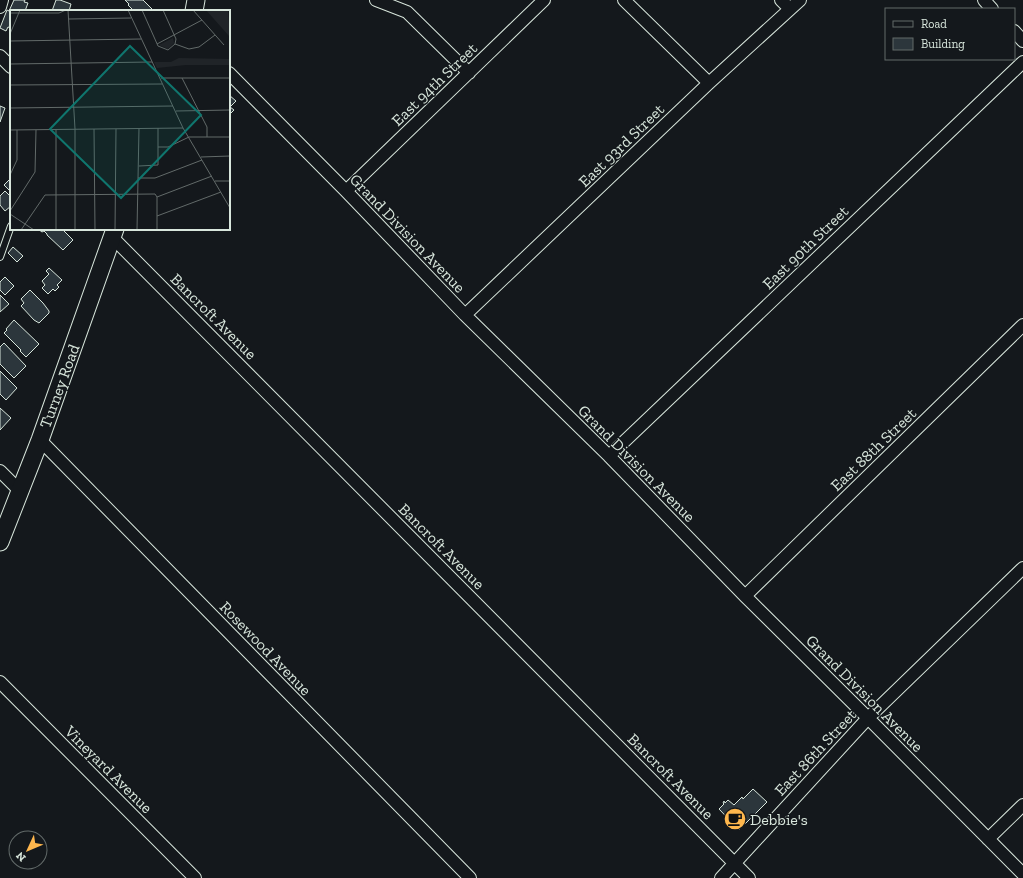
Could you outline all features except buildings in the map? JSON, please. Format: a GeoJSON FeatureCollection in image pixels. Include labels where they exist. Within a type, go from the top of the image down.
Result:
{"type":"FeatureCollection","features":[{"type":"Feature","properties":{"kind":"main road"},"geometry":{"type":"LineString","coordinates":[[194,10],[196,0]]}},
{"type":"Feature","properties":{"kind":"main road","name":"Turney Road"},"geometry":{"type":"LineString","coordinates":[[0,542],[40,440],[114,233]]}},
{"type":"Feature","properties":{"kind":"street"},"geometry":{"type":"LineString","coordinates":[[0,7],[2,0]]}},
{"type":"Feature","properties":{"kind":"street"},"geometry":{"type":"LineString","coordinates":[[376,0],[406,12],[469,72]]}},
{"type":"Feature","properties":{"kind":"street","name":"East 94th Street"},"geometry":{"type":"LineString","coordinates":[[346,192],[544,0]]}},
{"type":"Feature","properties":{"kind":"street"},"geometry":{"type":"LineString","coordinates":[[624,0],[709,83]]}},
{"type":"Feature","properties":{"kind":"street"},"geometry":{"type":"LineString","coordinates":[[781,0],[790,9]]}},
{"type":"Feature","properties":{"kind":"street","name":"East 93rd Street"},"geometry":{"type":"LineString","coordinates":[[465,315],[709,83],[800,0]]}},
{"type":"Feature","properties":{"kind":"street"},"geometry":{"type":"LineString","coordinates":[[984,0],[991,8]]}},
{"type":"Feature","properties":{"kind":"street"},"geometry":{"type":"LineString","coordinates":[[1015,32],[1023,41]]}},
{"type":"Feature","properties":{"kind":"street"},"geometry":{"type":"LineString","coordinates":[[0,56],[10,66]]}},
{"type":"Feature","properties":{"kind":"street","name":"East 90th Street"},"geometry":{"type":"LineString","coordinates":[[609,456],[1023,62]]}},
{"type":"Feature","properties":{"kind":"street","name":"Grand Division Avenue"},"geometry":{"type":"LineString","coordinates":[[230,74],[465,315],[609,456],[745,596],[1023,874]]}},
{"type":"Feature","properties":{"kind":"street","name":"Bancroft Avenue"},"geometry":{"type":"LineString","coordinates":[[114,233],[749,878]]}},
{"type":"Feature","properties":{"kind":"street","name":"East 88th Street"},"geometry":{"type":"LineString","coordinates":[[745,596],[1023,325]]}},
{"type":"Feature","properties":{"kind":"street","name":"Rosewood Avenue"},"geometry":{"type":"LineString","coordinates":[[40,440],[470,878]]}},
{"type":"Feature","properties":{"kind":"street"},"geometry":{"type":"LineString","coordinates":[[0,471],[20,491]]}},
{"type":"Feature","properties":{"kind":"street","name":"East 86th Street"},"geometry":{"type":"LineString","coordinates":[[721,878],[868,718],[1023,568]]}},
{"type":"Feature","properties":{"kind":"street","name":"Vineyard Avenue"},"geometry":{"type":"LineString","coordinates":[[0,682],[195,878]]}},
{"type":"Feature","properties":{"kind":"street"},"geometry":{"type":"LineString","coordinates":[[988,839],[1023,804]]}},
{"type":"Feature","properties":{"kind":"lane"},"geometry":{"type":"LineString","coordinates":[[0,257],[10,229]]}},
{"type":"Feature","properties":{"kind":"place","name":"Debbie's"},"geometry":{"type":"Point","coordinates":[735,819]}}]}
